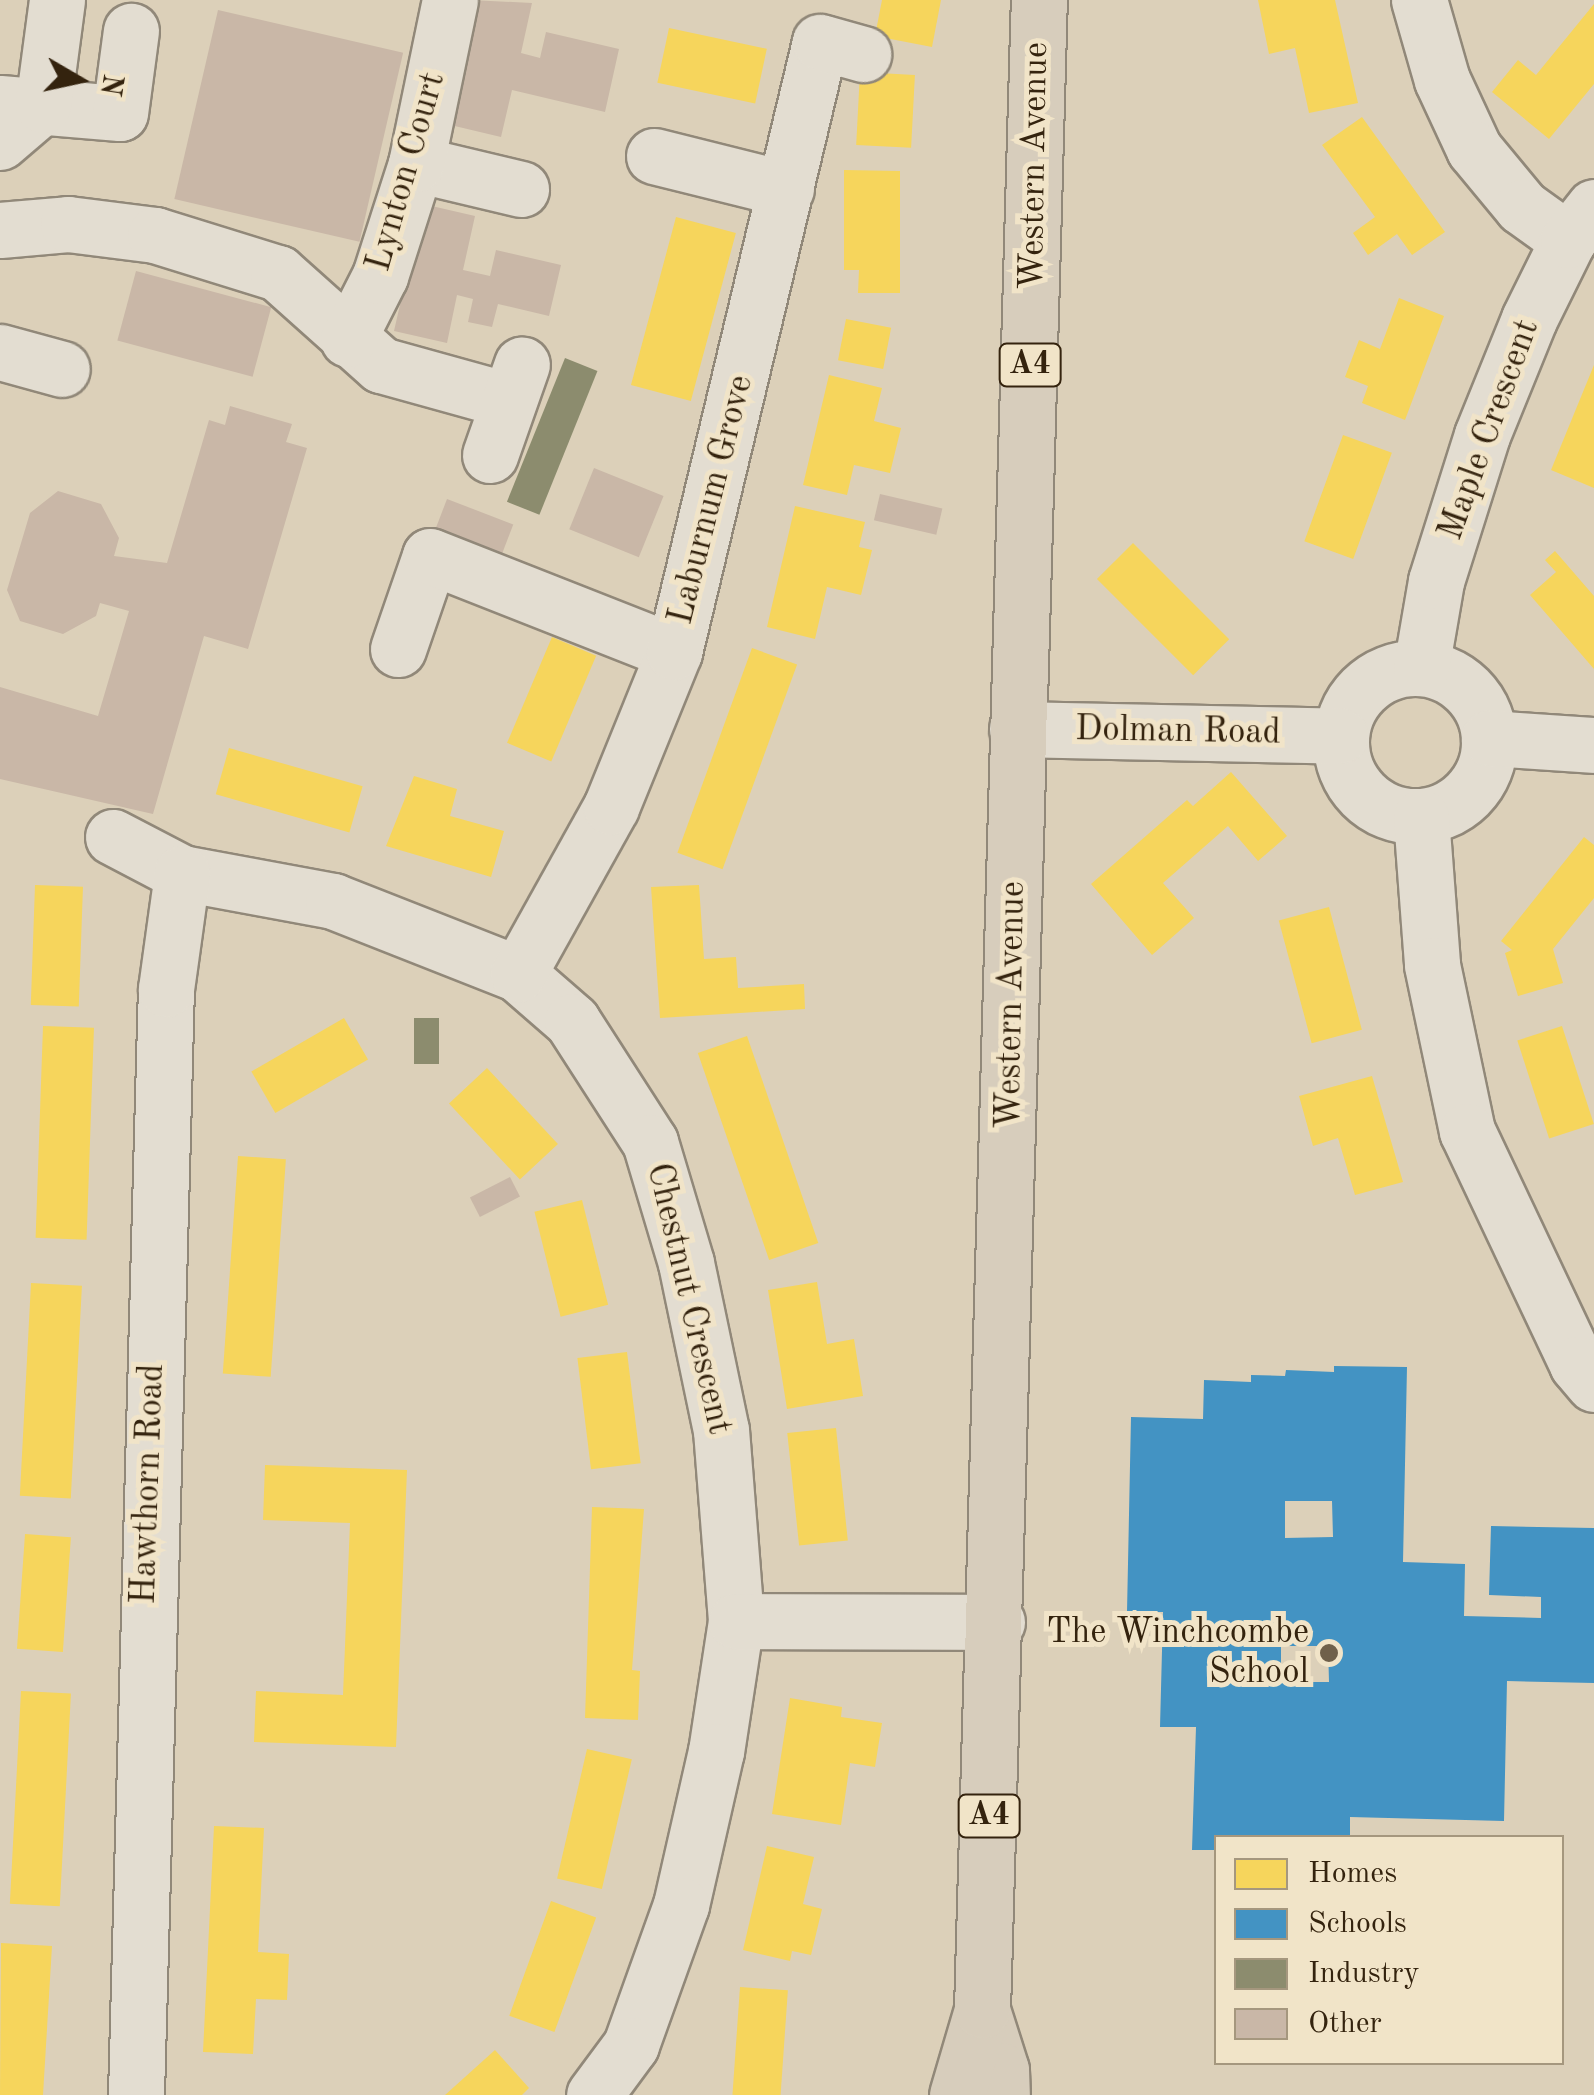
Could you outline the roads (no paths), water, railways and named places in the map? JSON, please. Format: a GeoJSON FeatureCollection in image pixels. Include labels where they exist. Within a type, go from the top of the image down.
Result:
{"type":"FeatureCollection","features":[{"type":"Feature","properties":{"kind":"main road","name":"Western Avenue"},"geometry":{"type":"LineString","coordinates":[[958,2095],[982,2010],[997,1622],[1017,729],[1039,0]]}},
{"type":"Feature","properties":{"kind":"main road","name":"Western Avenue"},"geometry":{"type":"LineString","coordinates":[[982,2010],[1002,2070],[1002,2095]]}},
{"type":"Feature","properties":{"kind":"street","name":"Lynton Court"},"geometry":{"type":"LineString","coordinates":[[348,340],[380,276],[416,164],[450,0]]}},
{"type":"Feature","properties":{"kind":"street"},"geometry":{"type":"LineString","coordinates":[[1420,0],[1442,80],[1474,150],[1522,207],[1581,224]]}},
{"type":"Feature","properties":{"kind":"street"},"geometry":{"type":"LineString","coordinates":[[0,142],[22,104],[44,2]]}},
{"type":"Feature","properties":{"kind":"street"},"geometry":{"type":"LineString","coordinates":[[22,104],[120,114],[131,32]]}},
{"type":"Feature","properties":{"kind":"street","name":"Laburnum Grove"},"geometry":{"type":"LineString","coordinates":[[518,974],[611,807],[674,652],[820,42],[863,54]]}},
{"type":"Feature","properties":{"kind":"street"},"geometry":{"type":"LineString","coordinates":[[654,156],[786,189]]}},
{"type":"Feature","properties":{"kind":"street"},"geometry":{"type":"LineString","coordinates":[[416,164],[521,189]]}},
{"type":"Feature","properties":{"kind":"street"},"geometry":{"type":"LineString","coordinates":[[0,230],[68,224],[155,235],[278,272],[348,340],[415,379],[514,382],[490,455]]}},
{"type":"Feature","properties":{"kind":"street","name":"Maple Crescent"},"geometry":{"type":"LineString","coordinates":[[1421,668],[1436,581],[1482,435],[1581,224]]}},
{"type":"Feature","properties":{"kind":"street"},"geometry":{"type":"LineString","coordinates":[[0,352],[62,370]]}},
{"type":"Feature","properties":{"kind":"street"},"geometry":{"type":"LineString","coordinates":[[398,649],[430,556],[674,652]]}},
{"type":"Feature","properties":{"kind":"street"},"geometry":{"type":"LineString","coordinates":[[1421,668],[1468,690],[1489,738],[1478,782],[1463,799],[1421,817],[1379,808],[1362,795],[1349,778],[1340,736],[1358,693],[1376,678],[1421,668]]}},
{"type":"Feature","properties":{"kind":"street","name":"Dolman Road"},"geometry":{"type":"LineString","coordinates":[[1017,729],[1340,736]]}},
{"type":"Feature","properties":{"kind":"street"},"geometry":{"type":"LineString","coordinates":[[1489,738],[1594,746]]}},
{"type":"Feature","properties":{"kind":"street"},"geometry":{"type":"LineString","coordinates":[[1421,817],[1432,965],[1467,1131],[1578,1364],[1594,1384]]}},
{"type":"Feature","properties":{"kind":"street","name":"Chestnut Crescent"},"geometry":{"type":"LineString","coordinates":[[114,837],[182,873],[333,901],[518,974],[572,1021],[650,1142],[686,1263],[721,1430],[736,1621],[716,1751],[681,1905],[631,2045],[594,2095]]}},
{"type":"Feature","properties":{"kind":"street","name":"Hawthorn Road"},"geometry":{"type":"LineString","coordinates":[[136,2095],[166,988],[182,873]]}},
{"type":"Feature","properties":{"kind":"street"},"geometry":{"type":"LineString","coordinates":[[736,1621],[997,1622]]}},
{"type":"Feature","properties":{"kind":"place","name":"The Winchcombe School"},"geometry":{"type":"Point","coordinates":[1329,1653]}}]}
